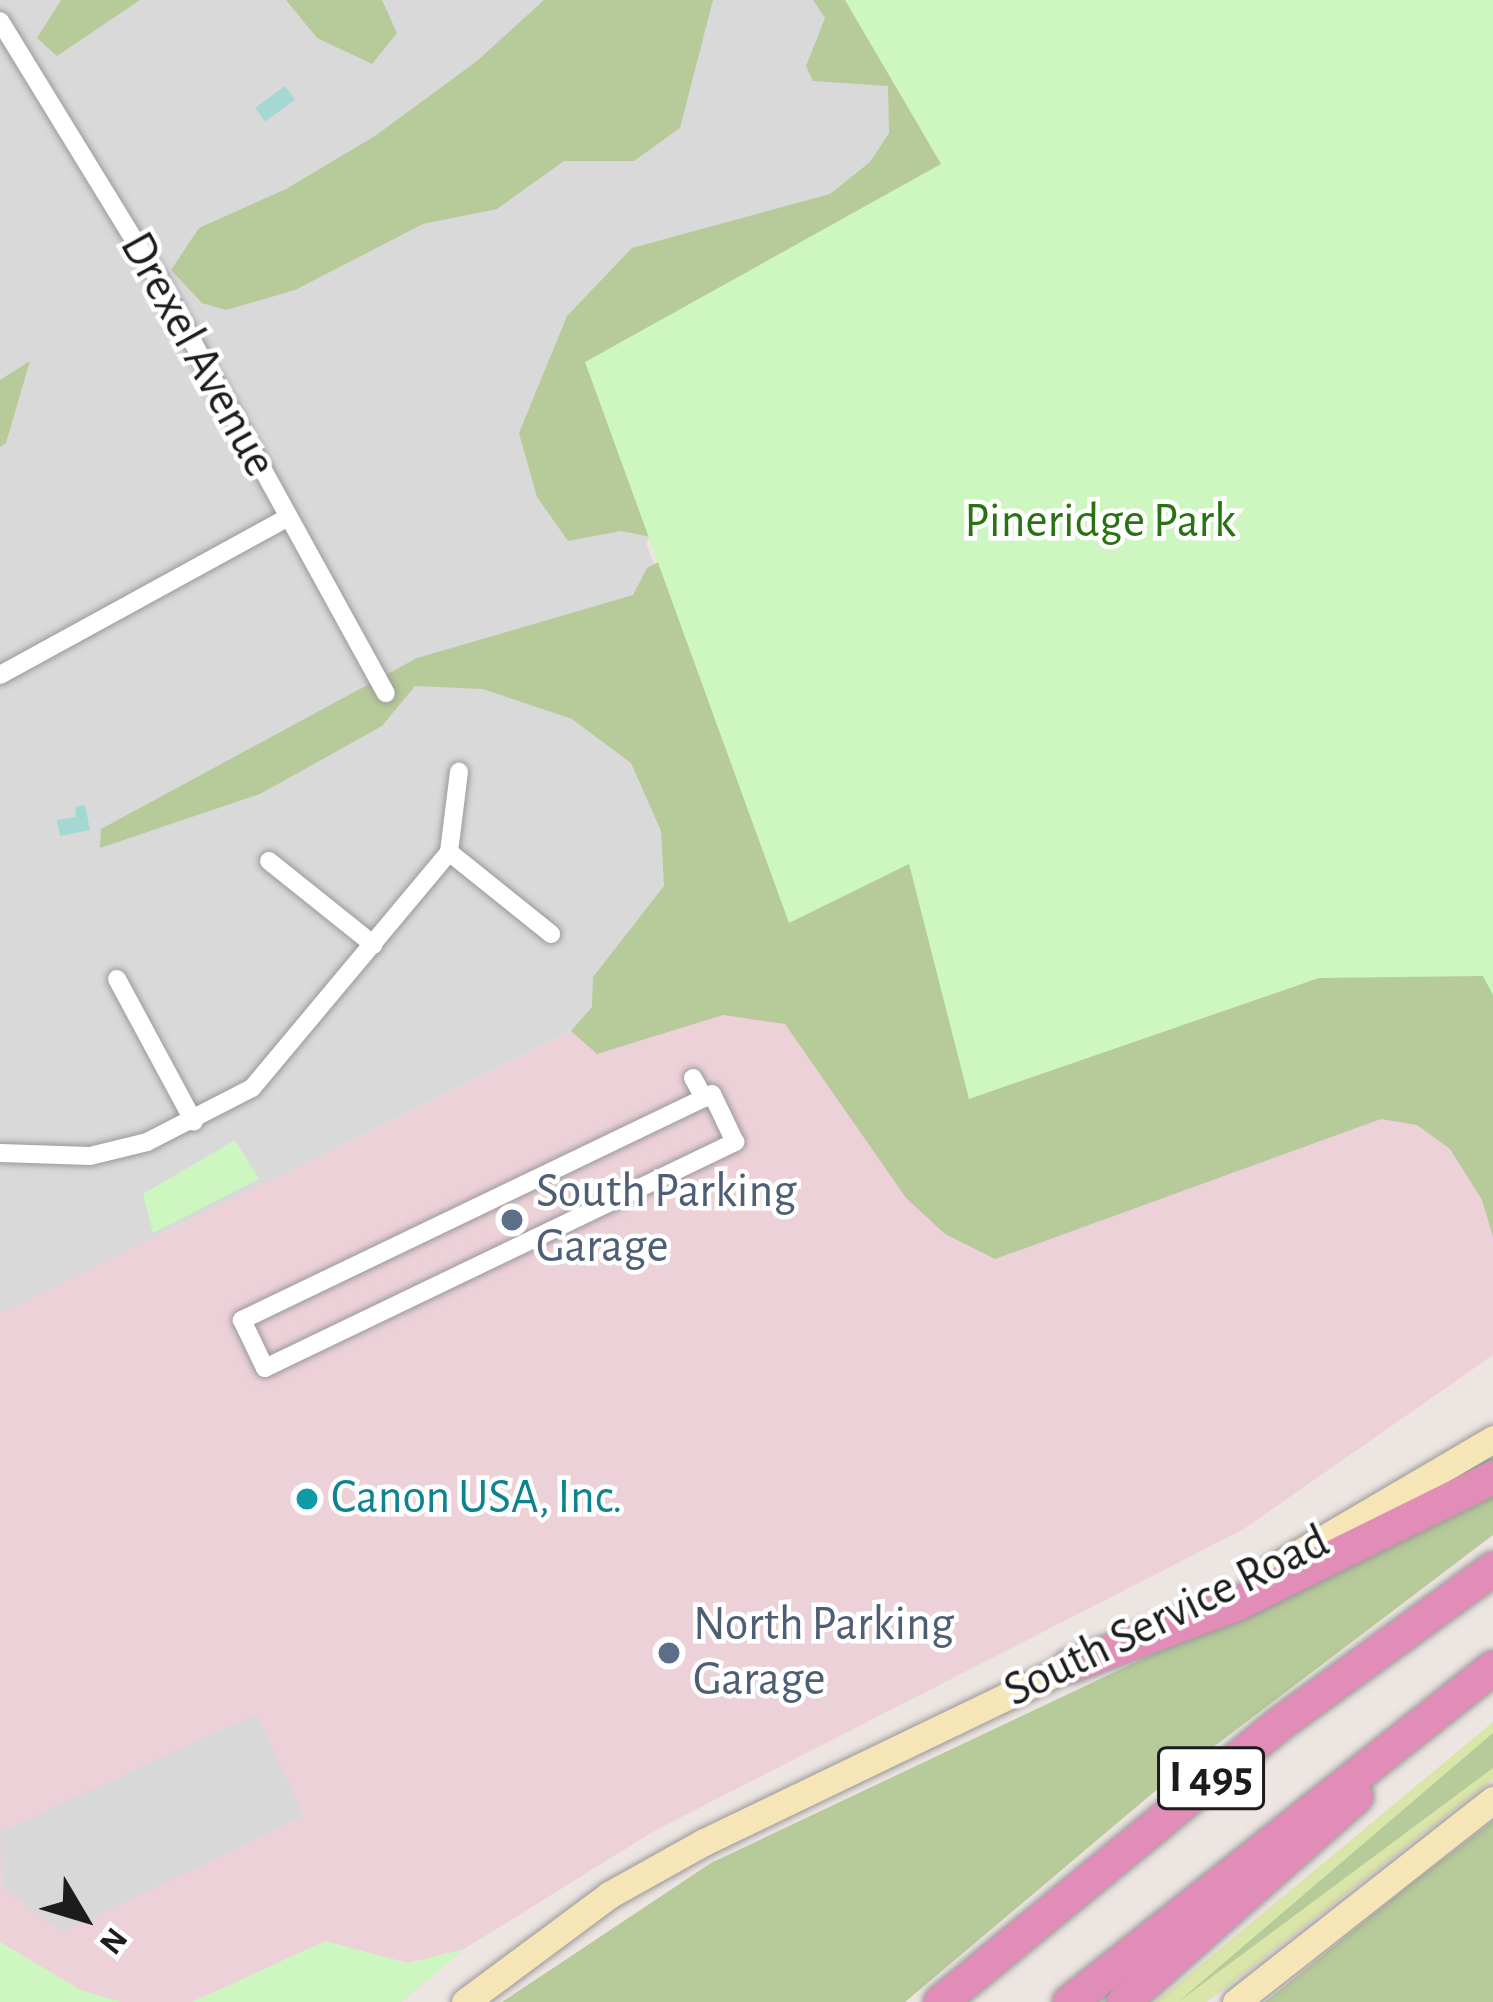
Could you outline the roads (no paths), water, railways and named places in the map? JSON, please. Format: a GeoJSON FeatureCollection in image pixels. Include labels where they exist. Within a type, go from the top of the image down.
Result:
{"type":"FeatureCollection","features":[{"type":"Feature","properties":{"kind":"highway"},"geometry":{"type":"LineString","coordinates":[[1069,1666],[1238,1604],[1493,1477]]}},
{"type":"Feature","properties":{"kind":"highway","name":"I 495"},"geometry":{"type":"LineString","coordinates":[[940,2002],[1277,1725],[1493,1568]]}},
{"type":"Feature","properties":{"kind":"highway"},"geometry":{"type":"LineString","coordinates":[[1123,2002],[1493,1671]]}},
{"type":"Feature","properties":{"kind":"highway","name":"I 495"},"geometry":{"type":"LineString","coordinates":[[1069,2002],[1493,1671]]}},
{"type":"Feature","properties":{"kind":"main road","name":"South Service Road"},"geometry":{"type":"LineString","coordinates":[[465,2002],[609,1894],[887,1750],[1361,1522],[1493,1439]]}},
{"type":"Feature","properties":{"kind":"main road"},"geometry":{"type":"LineString","coordinates":[[1236,2002],[1493,1800]]}},
{"type":"Feature","properties":{"kind":"street","name":"Drexel Avenue"},"geometry":{"type":"LineString","coordinates":[[0,21],[158,277],[386,693]]}},
{"type":"Feature","properties":{"kind":"street"},"geometry":{"type":"LineString","coordinates":[[0,675],[287,518]]}},
{"type":"Feature","properties":{"kind":"street"},"geometry":{"type":"LineString","coordinates":[[0,1153],[90,1156],[194,1122],[275,1067],[448,852],[459,772]]}},
{"type":"Feature","properties":{"kind":"street"},"geometry":{"type":"LineString","coordinates":[[448,852],[551,934]]}},
{"type":"Feature","properties":{"kind":"street"},"geometry":{"type":"LineString","coordinates":[[269,861],[374,945]]}},
{"type":"Feature","properties":{"kind":"street"},"geometry":{"type":"LineString","coordinates":[[117,979],[194,1122]]}},
{"type":"Feature","properties":{"kind":"street"},"geometry":{"type":"LineString","coordinates":[[693,1078],[704,1098]]}},
{"type":"Feature","properties":{"kind":"street"},"geometry":{"type":"LineString","coordinates":[[712,1094],[735,1142],[265,1368],[242,1320],[704,1098],[712,1094]]}},
{"type":"Feature","properties":{"kind":"water"},"geometry":{"type":"Polygon","coordinates":[[[285,86],[295,100],[265,122],[255,108],[285,86]]]}},
{"type":"Feature","properties":{"kind":"water"},"geometry":{"type":"Polygon","coordinates":[[[85,805],[90,830],[60,836],[57,820],[76,817],[75,807],[85,805]]]}},
{"type":"Feature","properties":{"kind":"place","name":"South Parking Garage"},"geometry":{"type":"Point","coordinates":[512,1220]}},
{"type":"Feature","properties":{"kind":"place","name":"Canon USA, Inc."},"geometry":{"type":"Point","coordinates":[307,1499]}},
{"type":"Feature","properties":{"kind":"place","name":"North Parking Garage"},"geometry":{"type":"Point","coordinates":[669,1653]}},
{"type":"Feature","properties":{"kind":"park label","name":"Pineridge Park"},"geometry":{"type":"Point","coordinates":[1100,523]}}]}
